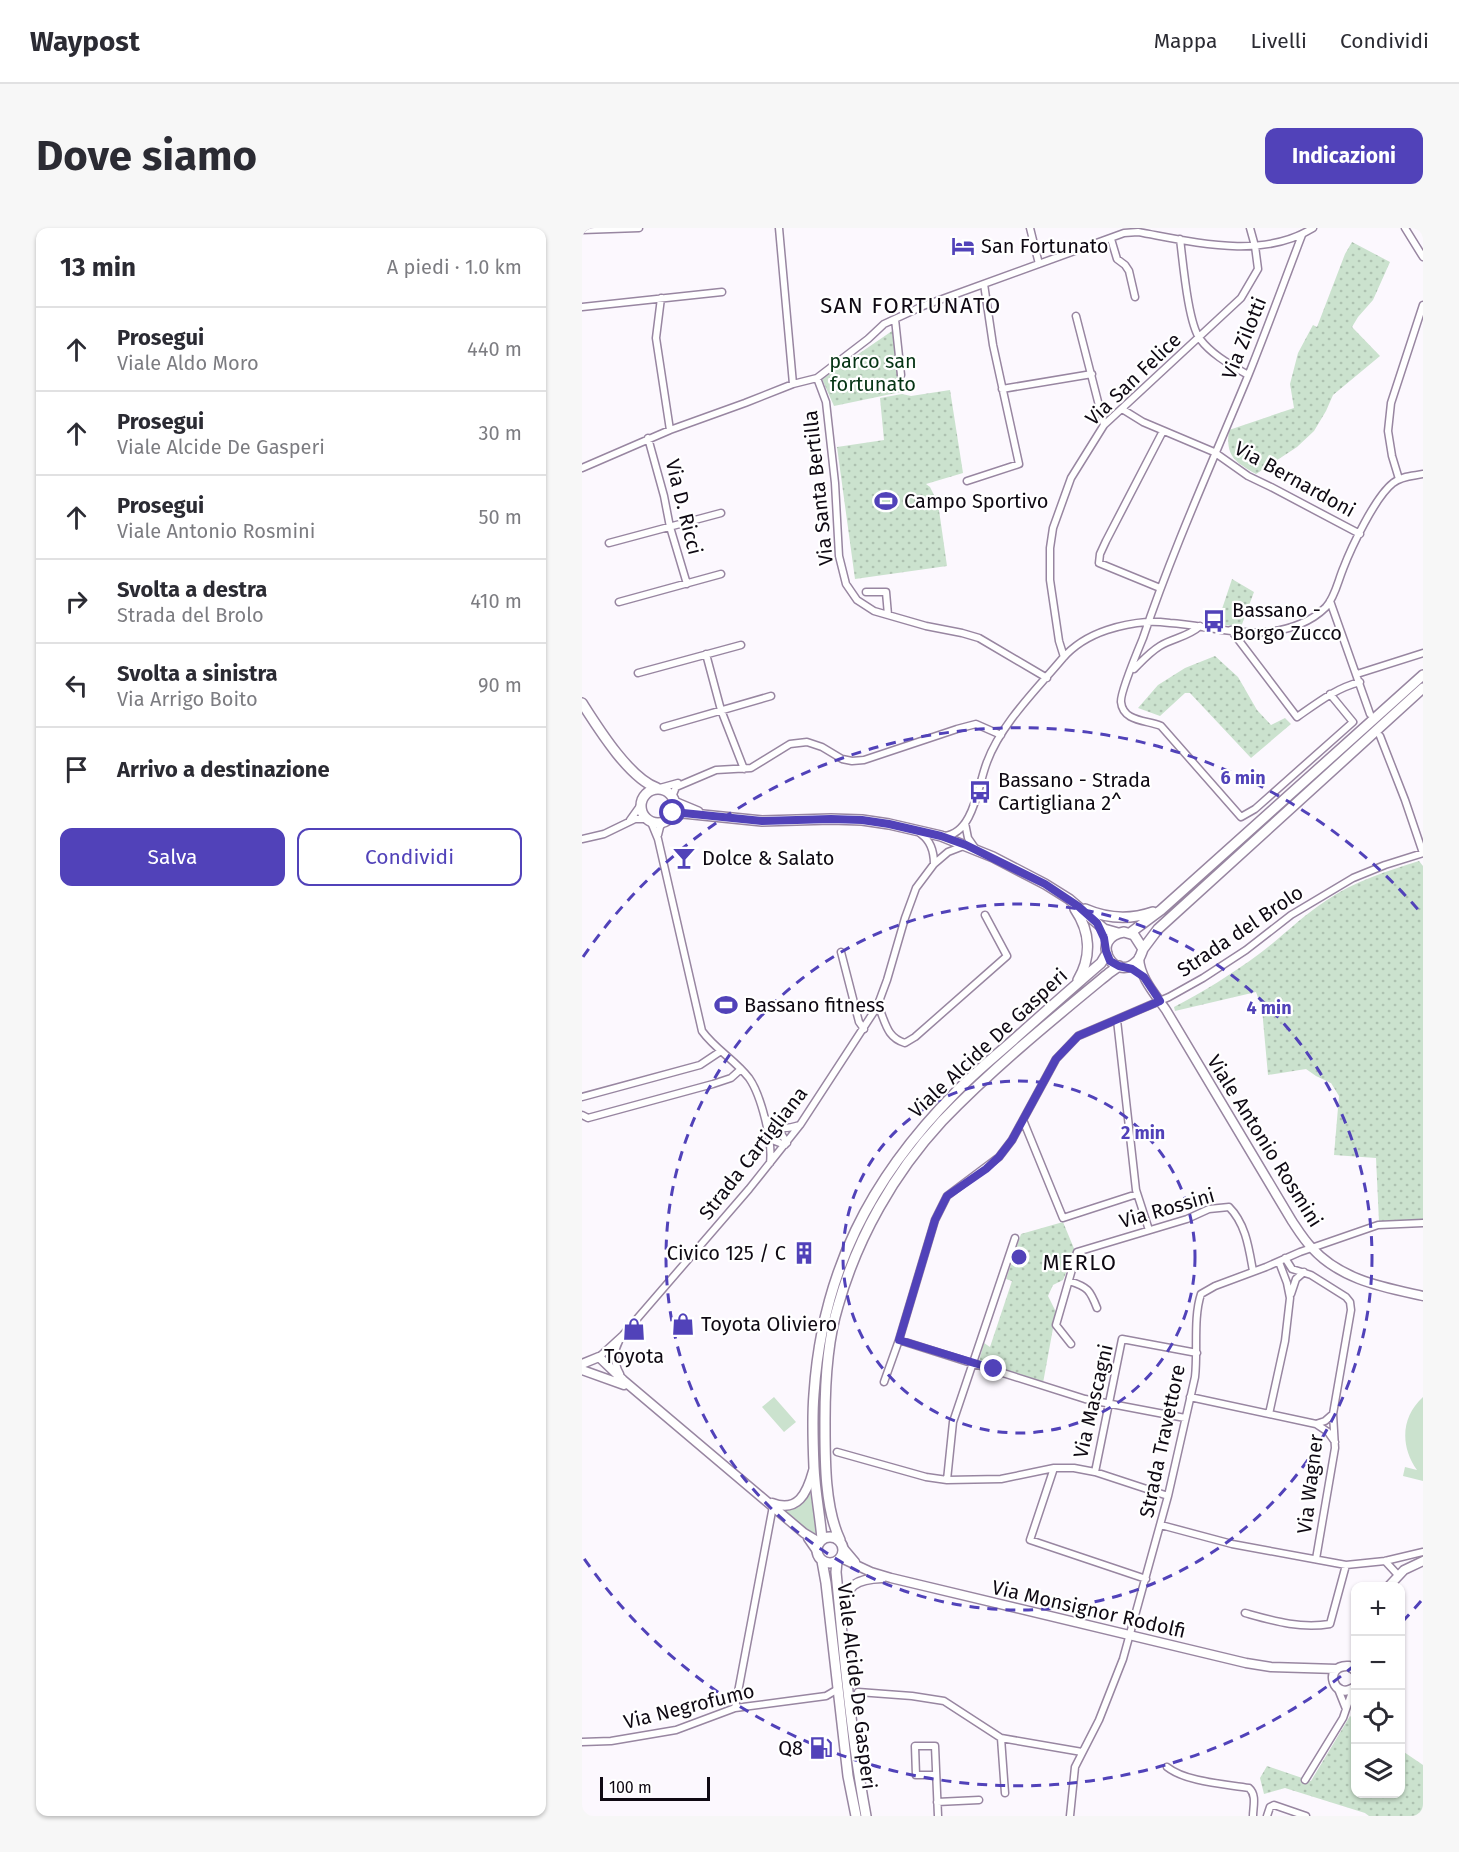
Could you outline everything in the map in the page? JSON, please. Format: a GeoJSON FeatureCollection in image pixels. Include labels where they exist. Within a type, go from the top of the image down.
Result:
{"type":"FeatureCollection","features":[{"type":"Feature","properties":{"kind":"main road"},"geometry":{"type":"LineString","coordinates":[[1130,933],[1161,910],[1423,675]]}},
{"type":"Feature","properties":{"kind":"main road","name":"Viale Alcide De Gasperi"},"geometry":{"type":"LineString","coordinates":[[866,1816],[858,1774],[836,1572],[840,1552],[832,1512],[825,1448],[825,1398],[837,1308],[852,1263],[868,1228],[900,1175],[942,1122],[1036,1034],[1109,973],[1136,963],[1158,929],[1423,688]]}},
{"type":"Feature","properties":{"kind":"main road"},"geometry":{"type":"LineString","coordinates":[[582,703],[597,727],[638,777],[669,793],[673,799],[706,815]]}},
{"type":"Feature","properties":{"kind":"main road"},"geometry":{"type":"LineString","coordinates":[[629,767],[636,781],[642,813],[649,820],[667,820],[683,813],[734,820],[862,820],[941,836],[970,846],[1030,875],[1078,906],[1104,929],[1118,933],[1130,933],[1137,938],[1141,954]]}},
{"type":"Feature","properties":{"kind":"main road"},"geometry":{"type":"LineString","coordinates":[[641,804],[649,791],[658,788]]}},
{"type":"Feature","properties":{"kind":"main road"},"geometry":{"type":"LineString","coordinates":[[667,820],[673,813],[673,799]]}},
{"type":"Feature","properties":{"kind":"main road"},"geometry":{"type":"LineString","coordinates":[[1069,900],[1081,917],[1088,937],[1088,952],[1076,985]]}},
{"type":"Feature","properties":{"kind":"main road"},"geometry":{"type":"LineString","coordinates":[[1078,906],[1098,915],[1120,918],[1137,918],[1161,910]]}},
{"type":"Feature","properties":{"kind":"main road"},"geometry":{"type":"LineString","coordinates":[[1097,923],[1110,961],[1122,967]]}},
{"type":"Feature","properties":{"kind":"main road","name":"Viale Alcide De Gasperi"},"geometry":{"type":"LineString","coordinates":[[856,1816],[848,1776],[826,1583],[819,1544],[814,1466],[814,1396],[827,1307],[842,1258],[862,1216],[915,1136],[956,1091],[1101,963],[1111,937],[1118,933]]}},
{"type":"Feature","properties":{"kind":"main road"},"geometry":{"type":"LineString","coordinates":[[819,1544],[829,1536],[840,1552]]}},
{"type":"Feature","properties":{"kind":"main road","name":"Viale Alcide De Gasperi"},"geometry":{"type":"LineString","coordinates":[[822,1561],[830,1563],[840,1552]]}},
{"type":"Feature","properties":{"kind":"street"},"geometry":{"type":"LineString","coordinates":[[582,230],[639,228]]}},
{"type":"Feature","properties":{"kind":"street"},"geometry":{"type":"LineString","coordinates":[[779,228],[793,384]]}},
{"type":"Feature","properties":{"kind":"street"},"geometry":{"type":"LineString","coordinates":[[1030,228],[1039,264]]}},
{"type":"Feature","properties":{"kind":"street","name":"Via San Felice"},"geometry":{"type":"LineString","coordinates":[[1064,657],[1059,641],[1050,580],[1050,548],[1053,528],[1071,478],[1104,425],[1241,298],[1258,269],[1250,228]]}},
{"type":"Feature","properties":{"kind":"street"},"geometry":{"type":"LineString","coordinates":[[582,468],[648,438],[793,384],[817,378],[884,324],[923,306],[1124,233],[1138,232],[1225,246],[1255,246],[1302,235],[1313,228]]}},
{"type":"Feature","properties":{"kind":"street"},"geometry":{"type":"LineString","coordinates":[[1405,228],[1423,257]]}},
{"type":"Feature","properties":{"kind":"street","name":"Via Zilotti"},"geometry":{"type":"LineString","coordinates":[[1302,235],[1248,375],[1214,452],[1160,588],[1122,692],[1121,703],[1125,712],[1139,722],[1151,722],[1161,726],[1242,817],[1353,722],[1330,694]]}},
{"type":"Feature","properties":{"kind":"street"},"geometry":{"type":"LineString","coordinates":[[1111,238],[1118,259],[1129,271],[1135,297]]}},
{"type":"Feature","properties":{"kind":"street"},"geometry":{"type":"LineString","coordinates":[[1180,239],[1192,320],[1199,338],[1217,356],[1248,375]]}},
{"type":"Feature","properties":{"kind":"street"},"geometry":{"type":"LineString","coordinates":[[967,481],[1019,464],[993,345],[984,284]]}},
{"type":"Feature","properties":{"kind":"street"},"geometry":{"type":"LineString","coordinates":[[582,307],[722,292]]}},
{"type":"Feature","properties":{"kind":"street"},"geometry":{"type":"LineString","coordinates":[[661,298],[656,338],[670,430]]}},
{"type":"Feature","properties":{"kind":"street"},"geometry":{"type":"LineString","coordinates":[[1400,479],[1392,456],[1388,431],[1391,403],[1423,305]]}},
{"type":"Feature","properties":{"kind":"street"},"geometry":{"type":"LineString","coordinates":[[1076,316],[1104,425]]}},
{"type":"Feature","properties":{"kind":"street"},"geometry":{"type":"LineString","coordinates":[[895,319],[901,375]]}},
{"type":"Feature","properties":{"kind":"street"},"geometry":{"type":"LineString","coordinates":[[1002,389],[1092,374]]}},
{"type":"Feature","properties":{"kind":"street","name":"Via Santa Bertilla"},"geometry":{"type":"LineString","coordinates":[[817,378],[826,402],[835,483],[839,556],[846,584],[857,600],[873,611],[979,638],[1047,678]]}},
{"type":"Feature","properties":{"kind":"street"},"geometry":{"type":"LineString","coordinates":[[1122,409],[1143,422],[1214,452]]}},
{"type":"Feature","properties":{"kind":"street"},"geometry":{"type":"LineString","coordinates":[[1160,588],[1100,563],[1100,554],[1163,431]]}},
{"type":"Feature","properties":{"kind":"street","name":"Via D. Ricci"},"geometry":{"type":"LineString","coordinates":[[648,438],[687,585]]}},
{"type":"Feature","properties":{"kind":"street","name":"Via Bernardoni"},"geometry":{"type":"LineString","coordinates":[[1214,452],[1248,476],[1360,534]]}},
{"type":"Feature","properties":{"kind":"street"},"geometry":{"type":"LineString","coordinates":[[941,836],[955,833],[965,823],[987,761],[1001,735],[1064,657],[1080,642],[1092,635],[1148,622],[1252,632],[1286,629],[1316,616],[1330,601],[1344,565],[1386,489],[1400,479],[1423,474]]}},
{"type":"Feature","properties":{"kind":"street"},"geometry":{"type":"LineString","coordinates":[[609,543],[721,513]]}},
{"type":"Feature","properties":{"kind":"street"},"geometry":{"type":"LineString","coordinates":[[619,602],[721,574]]}},
{"type":"Feature","properties":{"kind":"street"},"geometry":{"type":"LineString","coordinates":[[866,592],[886,592],[888,615]]}},
{"type":"Feature","properties":{"kind":"street"},"geometry":{"type":"LineString","coordinates":[[1330,601],[1370,714]]}},
{"type":"Feature","properties":{"kind":"street"},"geometry":{"type":"LineString","coordinates":[[1131,672],[1146,656],[1161,645],[1192,634],[1200,626]]}},
{"type":"Feature","properties":{"kind":"street"},"geometry":{"type":"LineString","coordinates":[[1231,630],[1297,717],[1330,694],[1345,686],[1360,682]]}},
{"type":"Feature","properties":{"kind":"street"},"geometry":{"type":"LineString","coordinates":[[638,673],[741,645]]}},
{"type":"Feature","properties":{"kind":"street"},"geometry":{"type":"LineString","coordinates":[[1357,674],[1423,653]]}},
{"type":"Feature","properties":{"kind":"street"},"geometry":{"type":"LineString","coordinates":[[706,654],[721,710],[744,770]]}},
{"type":"Feature","properties":{"kind":"street"},"geometry":{"type":"LineString","coordinates":[[664,727],[771,696]]}},
{"type":"Feature","properties":{"kind":"street"},"geometry":{"type":"LineString","coordinates":[[673,799],[676,786],[716,770],[751,768],[790,744],[807,742],[822,747],[842,759],[852,761],[864,760],[976,724],[1001,735]]}},
{"type":"Feature","properties":{"kind":"street"},"geometry":{"type":"LineString","coordinates":[[1380,736],[1423,853]]}},
{"type":"Feature","properties":{"kind":"street"},"geometry":{"type":"LineString","coordinates":[[658,788],[684,783]]}},
{"type":"Feature","properties":{"kind":"street"},"geometry":{"type":"LineString","coordinates":[[627,822],[641,804]]}},
{"type":"Feature","properties":{"kind":"street"},"geometry":{"type":"LineString","coordinates":[[582,839],[604,834],[639,818],[649,820],[658,839],[702,1030],[713,1045],[749,1078],[768,1133],[772,1151],[770,1164]]}},
{"type":"Feature","properties":{"kind":"street"},"geometry":{"type":"LineString","coordinates":[[658,839],[658,832],[667,820]]}},
{"type":"Feature","properties":{"kind":"street"},"geometry":{"type":"LineString","coordinates":[[965,823],[970,846]]}},
{"type":"Feature","properties":{"kind":"street"},"geometry":{"type":"LineString","coordinates":[[915,830],[929,842],[934,853],[934,864]]}},
{"type":"Feature","properties":{"kind":"street","name":"Strada Cartigliana"},"geometry":{"type":"LineString","coordinates":[[582,1364],[599,1357],[622,1335],[786,1144],[877,1008],[916,888],[934,864],[948,852],[970,846]]}},
{"type":"Feature","properties":{"kind":"street","name":"Strada del Brolo"},"geometry":{"type":"LineString","coordinates":[[884,1382],[938,1214],[947,1196],[986,1169],[999,1157],[1012,1140],[1056,1059],[1066,1047],[1078,1036],[1160,1001],[1210,974],[1291,915],[1353,878],[1423,853]]}},
{"type":"Feature","properties":{"kind":"street"},"geometry":{"type":"LineString","coordinates":[[877,1008],[896,1040],[905,1043],[915,1037],[1007,956],[985,915]]}},
{"type":"Feature","properties":{"kind":"street"},"geometry":{"type":"LineString","coordinates":[[841,952],[859,1022],[864,1029]]}},
{"type":"Feature","properties":{"kind":"street","name":"Viale Antonio Rosmini"},"geometry":{"type":"LineString","coordinates":[[1141,954],[1144,977],[1292,1221],[1311,1248],[1350,1276],[1423,1296]]}},
{"type":"Feature","properties":{"kind":"street","name":"Viale Antonio Rosmini"},"geometry":{"type":"LineString","coordinates":[[1122,967],[1144,977]]}},
{"type":"Feature","properties":{"kind":"street"},"geometry":{"type":"LineString","coordinates":[[1117,1020],[1137,1194],[1149,1230]]}},
{"type":"Feature","properties":{"kind":"street"},"geometry":{"type":"LineString","coordinates":[[582,1097],[700,1065],[721,1051]]}},
{"type":"Feature","properties":{"kind":"street"},"geometry":{"type":"LineString","coordinates":[[584,1117],[731,1078],[741,1069]]}},
{"type":"Feature","properties":{"kind":"street"},"geometry":{"type":"LineString","coordinates":[[764,1117],[779,1130],[786,1144]]}},
{"type":"Feature","properties":{"kind":"street"},"geometry":{"type":"LineString","coordinates":[[1023,1120],[1063,1218],[1137,1194]]}},
{"type":"Feature","properties":{"kind":"street"},"geometry":{"type":"LineString","coordinates":[[775,1126],[789,1128],[800,1125]]}},
{"type":"Feature","properties":{"kind":"street"},"geometry":{"type":"LineString","coordinates":[[768,1133],[772,1140],[786,1144]]}},
{"type":"Feature","properties":{"kind":"street","name":"Via Rossini"},"geometry":{"type":"LineString","coordinates":[[1071,1344],[1056,1325],[1077,1252],[1209,1209],[1228,1207],[1242,1227],[1247,1239],[1253,1271]]}},
{"type":"Feature","properties":{"kind":"street","name":"Strada Travettore"},"geometry":{"type":"LineString","coordinates":[[1070,1816],[1075,1767],[1108,1700],[1123,1659],[1161,1525],[1195,1377],[1198,1308],[1201,1294],[1215,1286],[1311,1248],[1378,1225],[1423,1222]]}},
{"type":"Feature","properties":{"kind":"street"},"geometry":{"type":"LineString","coordinates":[[947,1480],[953,1422],[1015,1238]]}},
{"type":"Feature","properties":{"kind":"street"},"geometry":{"type":"LineString","coordinates":[[1282,1260],[1290,1298]]}},
{"type":"Feature","properties":{"kind":"street","name":"Via Wagner"},"geometry":{"type":"LineString","coordinates":[[1282,1260],[1292,1269],[1304,1272],[1346,1298],[1350,1302],[1351,1310],[1333,1414],[1335,1442],[1316,1558]]}},
{"type":"Feature","properties":{"kind":"street"},"geometry":{"type":"LineString","coordinates":[[1269,1414],[1283,1349],[1290,1298],[1296,1279],[1304,1272]]}},
{"type":"Feature","properties":{"kind":"street"},"geometry":{"type":"LineString","coordinates":[[1069,1281],[1083,1285],[1090,1291],[1097,1308]]}},
{"type":"Feature","properties":{"kind":"street"},"geometry":{"type":"LineString","coordinates":[[622,1335],[616,1347],[614,1359],[623,1380]]}},
{"type":"Feature","properties":{"kind":"street","name":"Via Mascagni"},"geometry":{"type":"LineString","coordinates":[[1095,1472],[1122,1339],[1197,1353]]}},
{"type":"Feature","properties":{"kind":"street"},"geometry":{"type":"LineString","coordinates":[[899,1340],[1085,1399],[1185,1418]]}},
{"type":"Feature","properties":{"kind":"street"},"geometry":{"type":"LineString","coordinates":[[599,1357],[623,1380],[819,1544]]}},
{"type":"Feature","properties":{"kind":"street"},"geometry":{"type":"LineString","coordinates":[[582,1370],[633,1388]]}},
{"type":"Feature","properties":{"kind":"street"},"geometry":{"type":"LineString","coordinates":[[1190,1397],[1316,1424],[1328,1432],[1335,1442]]}},
{"type":"Feature","properties":{"kind":"street","name":"Via Wagner"},"geometry":{"type":"LineString","coordinates":[[1316,1424],[1325,1421],[1333,1414]]}},
{"type":"Feature","properties":{"kind":"street"},"geometry":{"type":"LineString","coordinates":[[837,1452],[926,1477],[947,1480],[1001,1479],[1054,1468],[1074,1468],[1095,1472],[1168,1496]]}},
{"type":"Feature","properties":{"kind":"street"},"geometry":{"type":"LineString","coordinates":[[769,1503],[785,1506],[801,1499],[809,1486],[814,1466]]}},
{"type":"Feature","properties":{"kind":"street"},"geometry":{"type":"LineString","coordinates":[[1054,1468],[1030,1540],[1146,1579]]}},
{"type":"Feature","properties":{"kind":"street"},"geometry":{"type":"LineString","coordinates":[[735,1708],[769,1503]]}},
{"type":"Feature","properties":{"kind":"street"},"geometry":{"type":"LineString","coordinates":[[1161,1525],[1232,1544],[1346,1565],[1385,1561],[1423,1552]]}},
{"type":"Feature","properties":{"kind":"street","name":"Via Monsignor Rodolfi"},"geometry":{"type":"LineString","coordinates":[[840,1552],[860,1567],[891,1578],[1246,1663],[1313,1669],[1346,1666]]}},
{"type":"Feature","properties":{"kind":"street"},"geometry":{"type":"LineString","coordinates":[[1385,1561],[1398,1575]]}},
{"type":"Feature","properties":{"kind":"street"},"geometry":{"type":"LineString","coordinates":[[1393,1582],[1404,1570],[1423,1561]]}},
{"type":"Feature","properties":{"kind":"street"},"geometry":{"type":"LineString","coordinates":[[1245,1613],[1303,1626],[1330,1624],[1346,1565]]}},
{"type":"Feature","properties":{"kind":"street"},"geometry":{"type":"LineString","coordinates":[[840,1610],[845,1594],[851,1586],[860,1581],[891,1578]]}},
{"type":"Feature","properties":{"kind":"street"},"geometry":{"type":"LineString","coordinates":[[1346,1666],[1333,1679],[1346,1710]]}},
{"type":"Feature","properties":{"kind":"street","name":"Via Monsignor Rodolfi"},"geometry":{"type":"LineString","coordinates":[[1313,1669],[1328,1673],[1333,1679]]}},
{"type":"Feature","properties":{"kind":"street"},"geometry":{"type":"LineString","coordinates":[[1338,1689],[1346,1691],[1351,1688]]}},
{"type":"Feature","properties":{"kind":"street","name":"Via Negrofumo"},"geometry":{"type":"LineString","coordinates":[[582,1742],[611,1741],[676,1730],[735,1708],[826,1696],[838,1689]]}},
{"type":"Feature","properties":{"kind":"street"},"geometry":{"type":"LineString","coordinates":[[1305,1780],[1338,1728],[1353,1690]]}},
{"type":"Feature","properties":{"kind":"street"},"geometry":{"type":"LineString","coordinates":[[858,1692],[944,1701],[1001,1738],[1082,1752]]}},
{"type":"Feature","properties":{"kind":"street"},"geometry":{"type":"LineString","coordinates":[[1001,1738],[1005,1793]]}},
{"type":"Feature","properties":{"kind":"street"},"geometry":{"type":"LineString","coordinates":[[936,1774],[916,1775],[915,1746],[935,1746],[938,1816]]}},
{"type":"Feature","properties":{"kind":"street"},"geometry":{"type":"LineString","coordinates":[[1167,1767],[1172,1771],[1208,1782],[1249,1788],[1254,1797],[1253,1816]]}},
{"type":"Feature","properties":{"kind":"street"},"geometry":{"type":"LineString","coordinates":[[937,1802],[979,1800]]}},
{"type":"Feature","properties":{"kind":"street"},"geometry":{"type":"LineString","coordinates":[[1266,1816],[1270,1807],[1274,1805],[1305,1816]]}},
{"type":"Feature","properties":{"kind":"green space"},"geometry":{"type":"Polygon","coordinates":[[[1352,242],[1390,262],[1373,300],[1352,327],[1380,356],[1333,395],[1314,431],[1297,447],[1256,474],[1234,458],[1229,447],[1229,430],[1294,408],[1290,384],[1298,353],[1313,325],[1317,327],[1345,254],[1352,242]]]}},
{"type":"Feature","properties":{"kind":"green space","name":"parco san fortunato"},"geometry":{"type":"Polygon","coordinates":[[[892,331],[901,392],[834,406],[822,379],[892,331]]]}},
{"type":"Feature","properties":{"kind":"green space"},"geometry":{"type":"Polygon","coordinates":[[[950,390],[963,473],[926,484],[937,496],[947,566],[855,579],[837,447],[884,440],[880,398],[950,390]]]}},
{"type":"Feature","properties":{"kind":"green space"},"geometry":{"type":"Polygon","coordinates":[[[1232,579],[1254,592],[1241,627],[1217,624],[1232,579]]]}},
{"type":"Feature","properties":{"kind":"green space"},"geometry":{"type":"Polygon","coordinates":[[[1215,656],[1238,677],[1257,710],[1271,725],[1285,718],[1291,724],[1251,758],[1190,693],[1185,693],[1160,716],[1138,708],[1158,685],[1185,668],[1215,656]]]}},
{"type":"Feature","properties":{"kind":"green space"},"geometry":{"type":"Polygon","coordinates":[[[1419,861],[1423,866],[1423,1221],[1379,1222],[1376,1158],[1334,1155],[1339,1096],[1331,1083],[1306,1069],[1268,1075],[1262,1009],[1256,992],[1175,1011],[1174,1007],[1249,961],[1318,906],[1338,893],[1372,877],[1419,861]]]}},
{"type":"Feature","properties":{"kind":"green space"},"geometry":{"type":"Polygon","coordinates":[[[1063,1222],[1075,1251],[1063,1280],[1053,1285],[1048,1296],[1056,1312],[1043,1383],[979,1361],[984,1343],[990,1347],[1012,1281],[1006,1279],[1021,1234],[1063,1222]]]}},
{"type":"Feature","properties":{"kind":"green space"},"geometry":{"type":"Polygon","coordinates":[[[774,1397],[796,1422],[784,1432],[762,1407],[774,1397]]]}},
{"type":"Feature","properties":{"kind":"green space"},"geometry":{"type":"Polygon","coordinates":[[[1423,1397],[1423,1481],[1403,1476],[1405,1467],[1417,1470],[1411,1461],[1405,1432],[1410,1413],[1423,1397]]]}},
{"type":"Feature","properties":{"kind":"green space"},"geometry":{"type":"Polygon","coordinates":[[[810,1491],[816,1534],[809,1531],[783,1509],[802,1502],[810,1491]]]}},
{"type":"Feature","properties":{"kind":"green space"},"geometry":{"type":"Polygon","coordinates":[[[1350,1716],[1351,1798],[1405,1798],[1405,1753],[1423,1765],[1423,1816],[1369,1816],[1285,1788],[1264,1794],[1260,1778],[1267,1766],[1311,1781],[1350,1716]]]}},
{"type":"Feature","properties":{"kind":"place","name":"San Fortunato"},"geometry":{"type":"Point","coordinates":[963,246]}},
{"type":"Feature","properties":{"kind":"place","name":"Campo Sportivo"},"geometry":{"type":"Point","coordinates":[886,501]}},
{"type":"Feature","properties":{"kind":"place","name":"Bassano - Borgo Zucco"},"geometry":{"type":"Point","coordinates":[1214,621]}},
{"type":"Feature","properties":{"kind":"place","name":"Bassano - Strada Cartigliana 2^"},"geometry":{"type":"Point","coordinates":[980,792]}},
{"type":"Feature","properties":{"kind":"place","name":"Dolce & Salato"},"geometry":{"type":"Point","coordinates":[684,858]}},
{"type":"Feature","properties":{"kind":"place","name":"Bassano fitness"},"geometry":{"type":"Point","coordinates":[726,1005]}},
{"type":"Feature","properties":{"kind":"place","name":"Civico 125 / C"},"geometry":{"type":"Point","coordinates":[804,1253]}},
{"type":"Feature","properties":{"kind":"place","name":"Toyota Oliviero"},"geometry":{"type":"Point","coordinates":[683,1324]}},
{"type":"Feature","properties":{"kind":"place","name":"Toyota"},"geometry":{"type":"Point","coordinates":[634,1329]}},
{"type":"Feature","properties":{"kind":"place","name":"Q8"},"geometry":{"type":"Point","coordinates":[821,1748]}},
{"type":"Feature","properties":{"kind":"district","name":"SAN FORTUNATO"},"geometry":{"type":"Point","coordinates":[911,305]}},
{"type":"Feature","properties":{"kind":"district","name":"MERLO"},"geometry":{"type":"Point","coordinates":[1080,1262]}},
{"type":"Feature","properties":{"kind":"route"},"geometry":{"type":"LineString","coordinates":[[673,813],[670,817],[683,813],[734,820],[862,820],[955,840],[1022,871],[1069,900],[1097,923],[1110,961],[1139,973],[1160,1001],[1078,1036],[1066,1047],[1056,1059],[1012,1140],[999,1157],[986,1169],[947,1196],[941,1206],[899,1340],[994,1369]]}}]}
